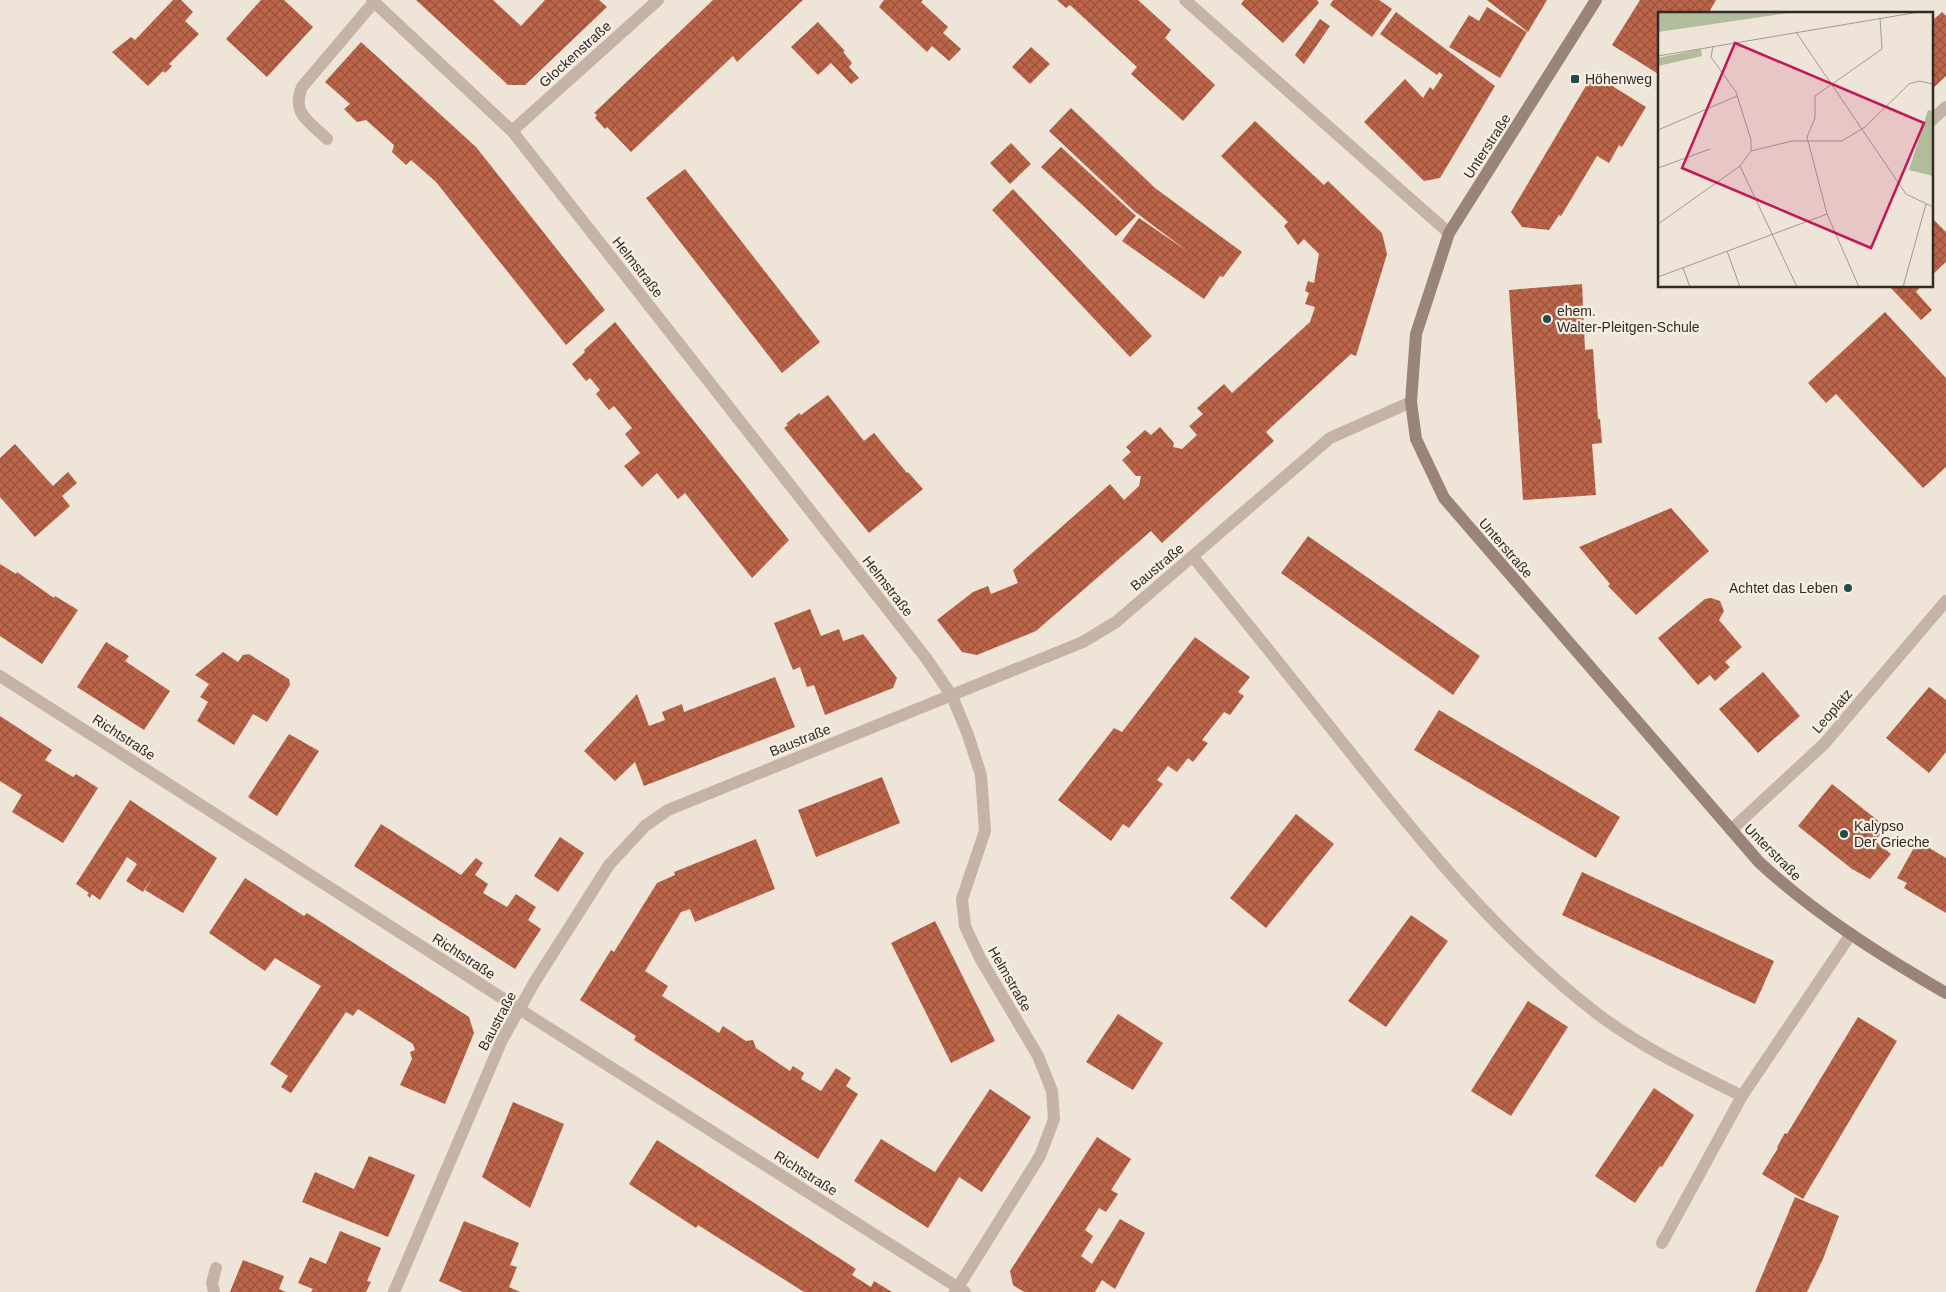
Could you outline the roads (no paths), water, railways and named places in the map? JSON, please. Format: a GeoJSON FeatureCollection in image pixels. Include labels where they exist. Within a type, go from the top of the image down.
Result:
{"type":"FeatureCollection","features":[{"type":"Feature","properties":{"kind":"street","name":"Glockenstraße"},"geometry":{"type":"LineString","coordinates":[[512,131],[658,0]]}},
{"type":"Feature","properties":{"kind":"street"},"geometry":{"type":"LineString","coordinates":[[1185,0],[1449,233]]}},
{"type":"Feature","properties":{"kind":"street","name":"Unterstraße"},"geometry":{"type":"LineString","coordinates":[[1596,0],[1449,233],[1416,334],[1411,402],[1416,439],[1444,498],[1759,862],[1792,892],[1851,934],[1946,993]]}},
{"type":"Feature","properties":{"kind":"street","name":"Helmstraße"},"geometry":{"type":"LineString","coordinates":[[373,1],[512,131],[920,650],[952,696],[968,735],[981,775],[985,830],[962,899],[965,926],[980,958],[1038,1056],[1052,1091],[1054,1119],[1040,1156],[959,1290]]}},
{"type":"Feature","properties":{"kind":"street"},"geometry":{"type":"LineString","coordinates":[[328,139],[300,112],[296,101],[302,87],[373,1]]}},
{"type":"Feature","properties":{"kind":"street"},"geometry":{"type":"LineString","coordinates":[[1934,118],[1946,107]]}},
{"type":"Feature","properties":{"kind":"street","name":"Baustraße"},"geometry":{"type":"LineString","coordinates":[[394,1292],[502,1040],[519,1009],[609,865],[645,826],[668,810],[1084,642],[1116,622],[1330,438],[1411,402]]}},
{"type":"Feature","properties":{"kind":"street"},"geometry":{"type":"LineString","coordinates":[[1193,557],[1411,830],[1475,903],[1543,970],[1601,1016],[1654,1052],[1742,1096]]}},
{"type":"Feature","properties":{"kind":"street","name":"Leoplatz"},"geometry":{"type":"LineString","coordinates":[[1731,830],[1824,744],[1946,601]]}},
{"type":"Feature","properties":{"kind":"street","name":"Richtstraße"},"geometry":{"type":"LineString","coordinates":[[0,676],[959,1290]]}},
{"type":"Feature","properties":{"kind":"street"},"geometry":{"type":"LineString","coordinates":[[1662,1243],[1742,1096],[1851,934]]}},
{"type":"Feature","properties":{"kind":"street"},"geometry":{"type":"LineString","coordinates":[[214,1292],[212,1283],[216,1268]]}},
{"type":"Feature","properties":{"kind":"place","name":"Höhenweg"},"geometry":{"type":"Point","coordinates":[1575,79]}},
{"type":"Feature","properties":{"kind":"place","name":"ehem. Walter-Pleitgen-Schule"},"geometry":{"type":"Point","coordinates":[1547,319]}},
{"type":"Feature","properties":{"kind":"place","name":"Achtet das Leben"},"geometry":{"type":"Point","coordinates":[1848,588]}},
{"type":"Feature","properties":{"kind":"place","name":"Kalypso Der Grieche"},"geometry":{"type":"Point","coordinates":[1844,834]}}]}
